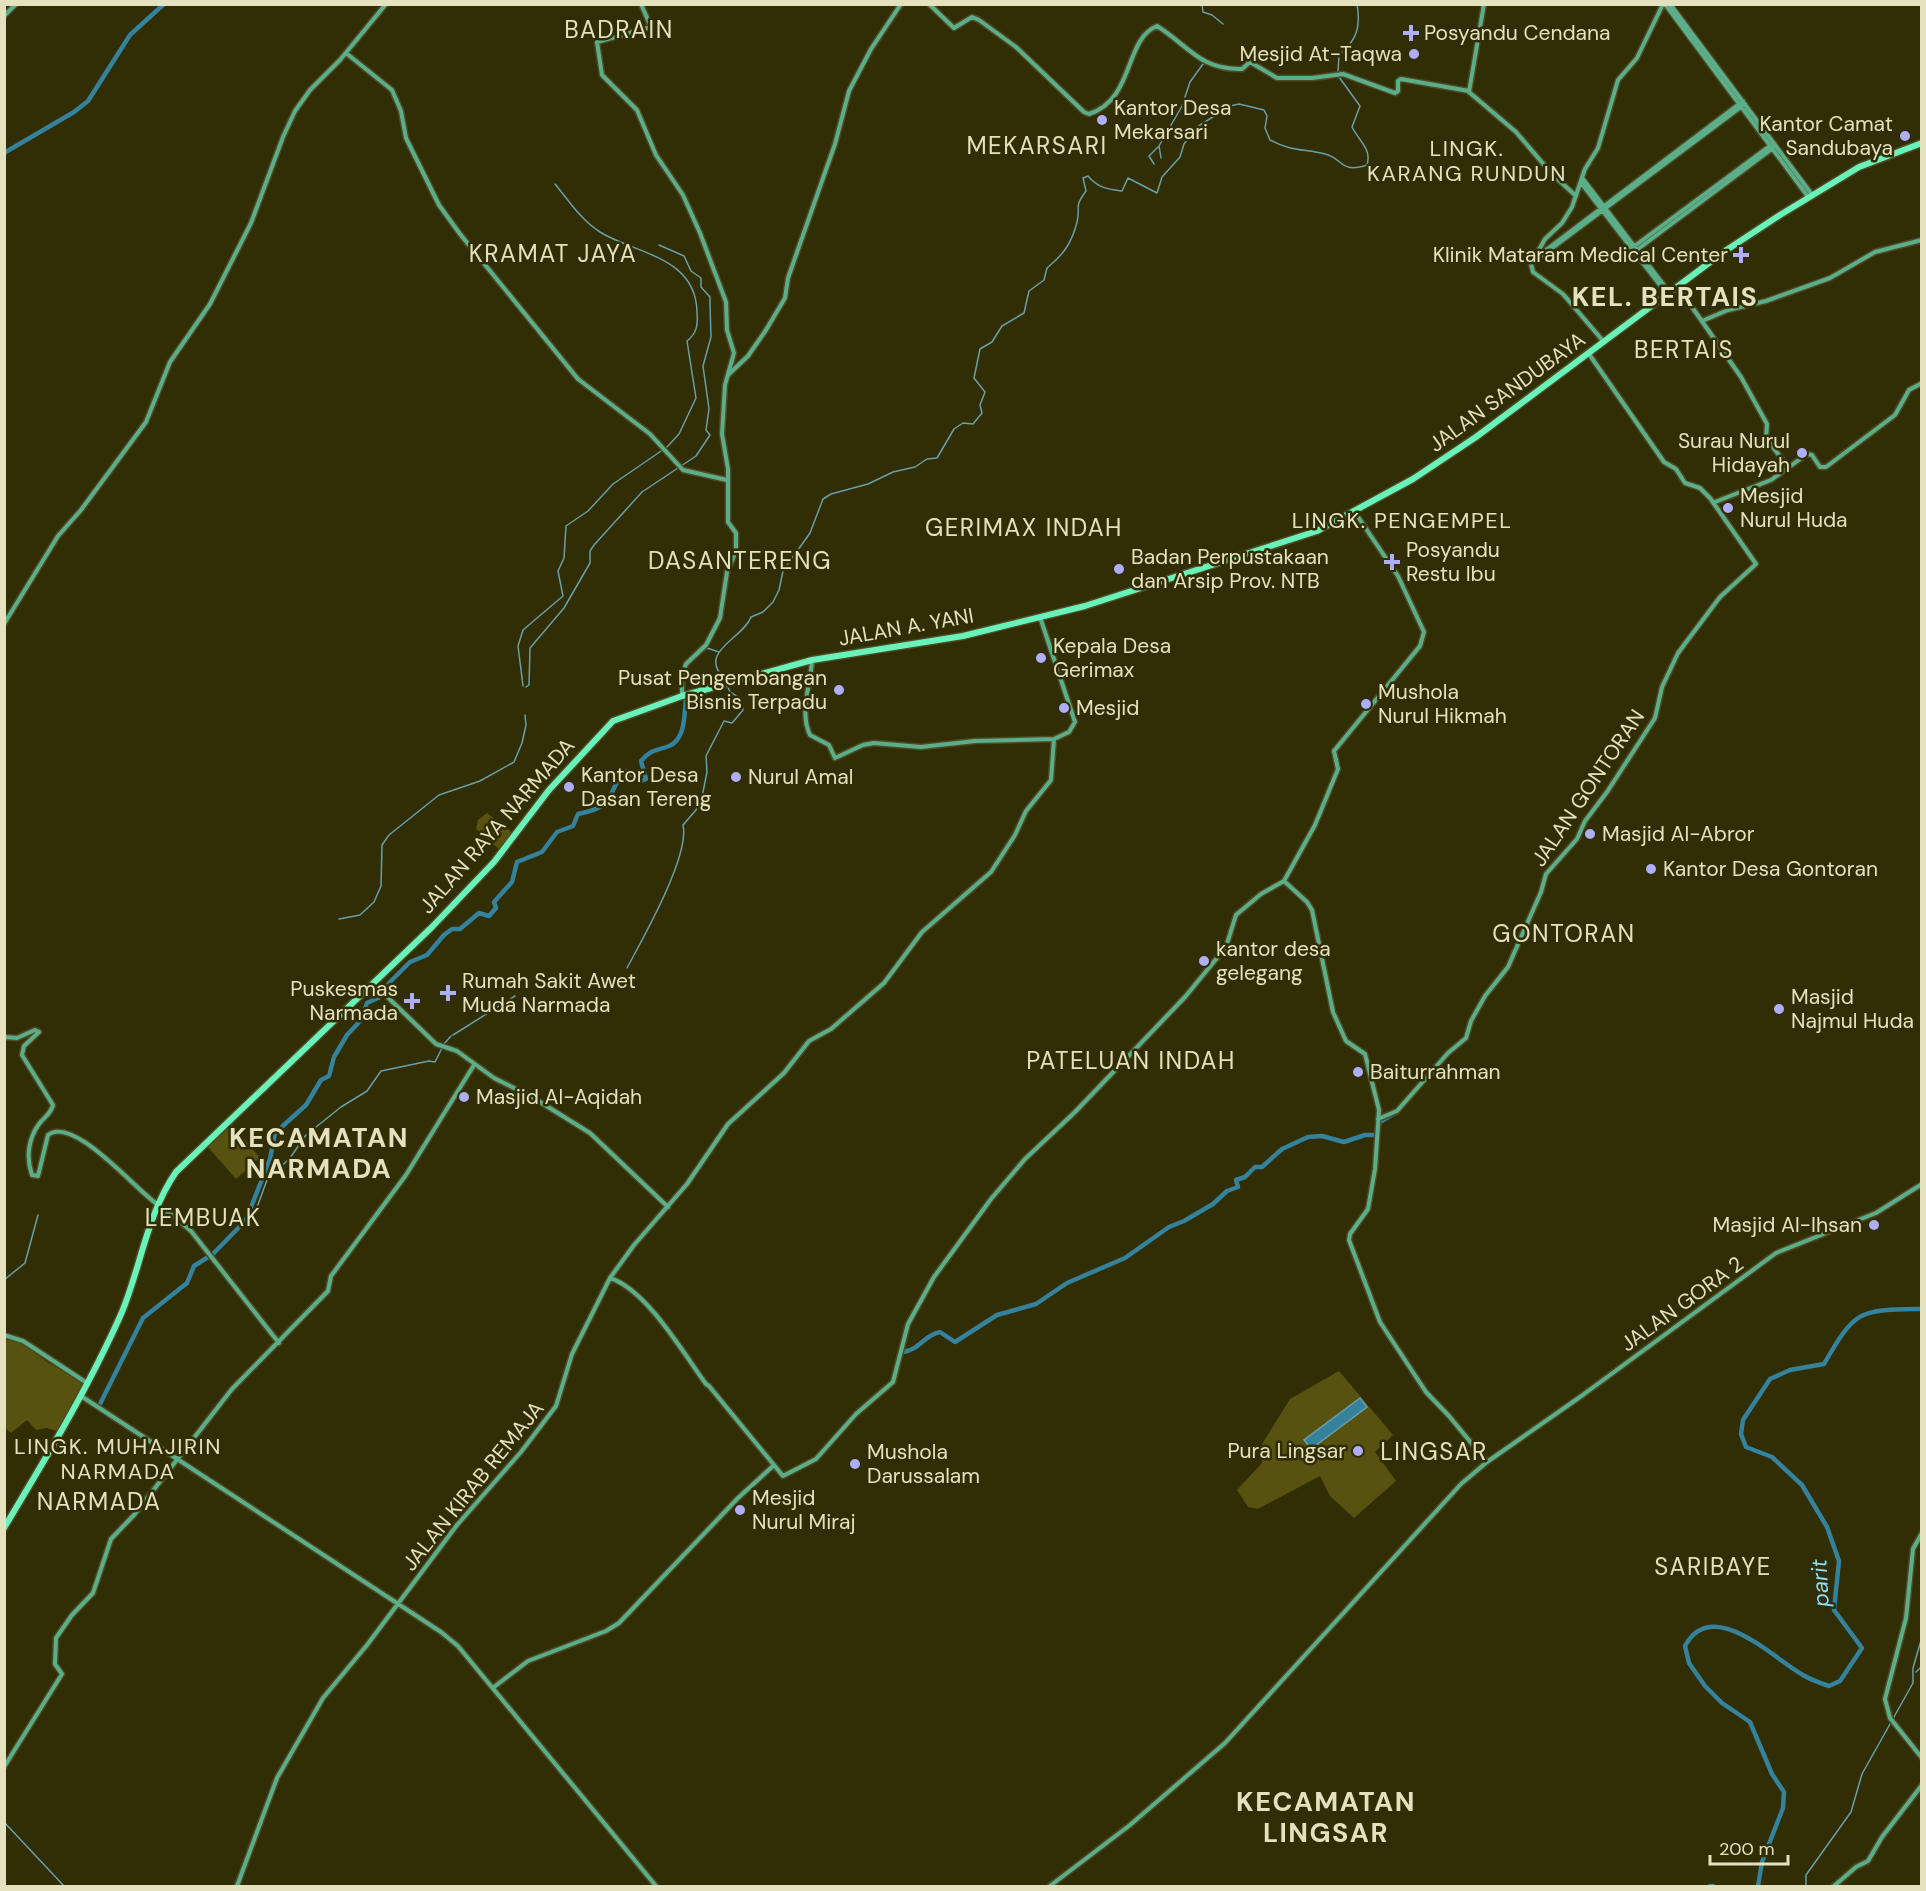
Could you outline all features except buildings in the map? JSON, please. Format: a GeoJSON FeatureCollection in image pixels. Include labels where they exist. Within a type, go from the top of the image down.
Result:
{"type":"FeatureCollection","features":[{"type":"Feature","properties":{"kind":"highway","name":"JALAN SANDUBAYA"},"geometry":{"type":"LineString","coordinates":[[1776,219],[1869,162],[1922,143]]}},
{"type":"Feature","properties":{"kind":"highway"},"geometry":{"type":"LineString","coordinates":[[1802,201],[1804,189]]}},
{"type":"Feature","properties":{"kind":"highway","name":"JALAN SANDUBAYA"},"geometry":{"type":"LineString","coordinates":[[1100,602],[1238,556],[1293,541],[1354,511],[1430,469],[1668,294],[1811,196]]}},
{"type":"Feature","properties":{"kind":"highway","name":"JALAN A. YANI"},"geometry":{"type":"LineString","coordinates":[[724,684],[812,660],[963,636],[1100,602]]}},
{"type":"Feature","properties":{"kind":"highway","name":"JALAN RAYA NARMADA"},"geometry":{"type":"LineString","coordinates":[[4,1528],[87,1384],[123,1308],[157,1206],[181,1167],[372,982],[409,950],[494,862],[549,790],[609,725],[624,716],[724,684]]}},
{"type":"Feature","properties":{"kind":"street"},"geometry":{"type":"LineString","coordinates":[[4,16],[16,4]]}},
{"type":"Feature","properties":{"kind":"street"},"geometry":{"type":"LineString","coordinates":[[4,624],[58,536],[81,510],[146,422],[170,362],[210,304],[251,223],[291,118],[310,90],[346,53],[386,4]]}},
{"type":"Feature","properties":{"kind":"street"},"geometry":{"type":"LineString","coordinates":[[727,375],[751,352],[785,298],[788,278],[835,144],[849,91],[871,49],[901,4]]}},
{"type":"Feature","properties":{"kind":"street"},"geometry":{"type":"LineString","coordinates":[[929,4],[954,28],[973,17],[996,32],[1016,47],[1088,114],[1108,103],[1119,91],[1134,52],[1148,31],[1157,26],[1212,66],[1240,69],[1251,62],[1269,75],[1279,78],[1343,75],[1395,93],[1399,79],[1469,91],[1516,132],[1552,174],[1576,196]]}},
{"type":"Feature","properties":{"kind":"street"},"geometry":{"type":"LineString","coordinates":[[1469,91],[1484,4]]}},
{"type":"Feature","properties":{"kind":"street"},"geometry":{"type":"LineString","coordinates":[[1604,342],[1560,291],[1533,272],[1532,262],[1545,239],[1566,217],[1586,166],[1597,150],[1618,80],[1638,56],[1664,4],[1811,196]]}},
{"type":"Feature","properties":{"kind":"street"},"geometry":{"type":"LineString","coordinates":[[1670,4],[1678,20]]}},
{"type":"Feature","properties":{"kind":"street"},"geometry":{"type":"LineString","coordinates":[[642,6],[651,27],[598,42],[600,67],[606,81],[637,110],[656,155],[683,195],[705,244],[727,306],[727,330],[734,356],[727,375],[722,434],[728,480],[728,522],[736,533],[736,551],[727,572],[720,604],[720,618],[706,645],[686,664],[682,676],[684,695]]}},
{"type":"Feature","properties":{"kind":"street"},"geometry":{"type":"LineString","coordinates":[[346,53],[392,90],[401,111],[406,138],[434,195],[460,234],[495,279],[578,379],[650,434],[664,451],[687,472],[728,480]]}},
{"type":"Feature","properties":{"kind":"street"},"geometry":{"type":"LineString","coordinates":[[1532,262],[1742,104]]}},
{"type":"Feature","properties":{"kind":"street"},"geometry":{"type":"LineString","coordinates":[[1774,145],[1811,196]]}},
{"type":"Feature","properties":{"kind":"street"},"geometry":{"type":"LineString","coordinates":[[1634,249],[1774,145]]}},
{"type":"Feature","properties":{"kind":"street"},"geometry":{"type":"LineString","coordinates":[[1582,181],[1668,294]]}},
{"type":"Feature","properties":{"kind":"street"},"geometry":{"type":"LineString","coordinates":[[1702,321],[1728,310],[1766,301],[1830,278],[1875,252],[1922,240]]}},
{"type":"Feature","properties":{"kind":"street"},"geometry":{"type":"LineString","coordinates":[[1678,287],[1726,359],[1741,377],[1766,422],[1766,437],[1788,467]]}},
{"type":"Feature","properties":{"kind":"street","name":"JALAN GONTORAN"},"geometry":{"type":"LineString","coordinates":[[1378,1119],[1394,1113],[1466,1038],[1471,1021],[1485,996],[1508,967],[1540,894],[1546,874],[1575,841],[1585,821],[1607,792],[1655,718],[1662,687],[1678,652],[1720,597],[1756,565],[1755,560],[1714,502],[1695,486],[1683,481],[1676,469],[1666,463],[1589,354]]}},
{"type":"Feature","properties":{"kind":"street"},"geometry":{"type":"LineString","coordinates":[[1714,502],[1764,483],[1808,454],[1822,468],[1836,461],[1895,415],[1909,390],[1922,383]]}},
{"type":"Feature","properties":{"kind":"street"},"geometry":{"type":"LineString","coordinates":[[610,1278],[626,1284],[638,1295],[668,1331],[706,1384],[710,1386],[773,1467],[784,1477],[812,1462],[856,1414],[893,1382],[904,1333],[931,1281],[1024,1159],[1076,1112],[1187,995],[1226,947],[1236,915],[1260,895],[1284,881],[1315,825],[1338,768],[1334,751],[1422,642],[1424,632],[1409,599],[1354,511]]}},
{"type":"Feature","properties":{"kind":"street"},"geometry":{"type":"LineString","coordinates":[[812,660],[805,707],[806,725],[810,735],[829,745],[835,758],[874,743],[921,747],[975,741],[1054,739],[1068,732],[1075,722],[1040,616]]}},
{"type":"Feature","properties":{"kind":"street","name":"JALAN KIRAB REMAJA"},"geometry":{"type":"LineString","coordinates":[[237,1887],[281,1771],[326,1693],[457,1525],[521,1452],[557,1404],[572,1354],[610,1278],[637,1240],[668,1207],[728,1124],[784,1073],[809,1041],[827,1032],[884,983],[922,932],[991,872],[1015,835],[1026,811],[1051,780],[1054,739]]}},
{"type":"Feature","properties":{"kind":"street"},"geometry":{"type":"LineString","coordinates":[[1284,881],[1312,909],[1333,1012],[1346,1041],[1365,1054],[1377,1102],[1377,1137],[1369,1207],[1350,1234],[1349,1241],[1358,1259],[1380,1323],[1426,1392],[1487,1461]]}},
{"type":"Feature","properties":{"kind":"street"},"geometry":{"type":"LineString","coordinates":[[372,982],[442,1047],[457,1052],[474,1065],[590,1133],[668,1207]]}},
{"type":"Feature","properties":{"kind":"street"},"geometry":{"type":"LineString","coordinates":[[4,1036],[16,1038],[34,1030],[39,1032],[24,1046],[22,1055],[53,1105],[36,1128],[29,1146],[29,1165],[33,1176],[38,1176],[42,1155],[51,1133],[64,1132],[76,1135],[87,1142],[157,1206],[181,1222],[279,1343]]}},
{"type":"Feature","properties":{"kind":"street"},"geometry":{"type":"LineString","coordinates":[[4,1767],[62,1674],[54,1663],[58,1634],[93,1593],[111,1539],[134,1515],[234,1387],[328,1291],[331,1276],[406,1175],[474,1065]]}},
{"type":"Feature","properties":{"kind":"street","name":"JALAN GORA 2"},"geometry":{"type":"LineString","coordinates":[[1050,1887],[1130,1825],[1225,1743],[1461,1484],[1487,1461],[1533,1431],[1776,1253],[1876,1213],[1922,1184]]}},
{"type":"Feature","properties":{"kind":"street"},"geometry":{"type":"LineString","coordinates":[[4,1335],[23,1341],[87,1384]]}},
{"type":"Feature","properties":{"kind":"street"},"geometry":{"type":"LineString","coordinates":[[81,1396],[458,1646],[656,1887]]}},
{"type":"Feature","properties":{"kind":"street"},"geometry":{"type":"LineString","coordinates":[[494,1687],[528,1661],[606,1631],[619,1623],[738,1498],[773,1467]]}},
{"type":"Feature","properties":{"kind":"street"},"geometry":{"type":"LineString","coordinates":[[1922,1533],[1913,1549],[1906,1614],[1885,1697],[1891,1719],[1922,1758]]}},
{"type":"Feature","properties":{"kind":"street"},"geometry":{"type":"LineString","coordinates":[[1834,1887],[1857,1866],[1868,1861],[1882,1837],[1922,1785]]}},
{"type":"Feature","properties":{"kind":"shaded area"},"geometry":{"type":"Polygon","coordinates":[[[487,813],[513,833],[500,850],[476,829],[478,820],[487,813]]]}},
{"type":"Feature","properties":{"kind":"shaded area"},"geometry":{"type":"Polygon","coordinates":[[[232,1124],[260,1158],[236,1179],[208,1147],[232,1124]]]}},
{"type":"Feature","properties":{"kind":"shaded area"},"geometry":{"type":"Polygon","coordinates":[[[4,1336],[18,1340],[47,1362],[87,1384],[60,1432],[47,1428],[36,1430],[27,1420],[11,1433],[5,1428],[4,1336]]]}},
{"type":"Feature","properties":{"kind":"shaded area"},"geometry":{"type":"Polygon","coordinates":[[[1339,1371],[1393,1435],[1375,1452],[1396,1481],[1354,1518],[1330,1496],[1320,1476],[1258,1509],[1248,1507],[1237,1490],[1262,1463],[1262,1444],[1290,1399],[1339,1371]]]}},
{"type":"Feature","properties":{"kind":"water"},"geometry":{"type":"Polygon","coordinates":[[[1360,1398],[1367,1407],[1311,1449],[1304,1440],[1360,1398]]]}},
{"type":"Feature","properties":{"kind":"waterway"},"geometry":{"type":"LineString","coordinates":[[4,153],[74,112],[88,101],[130,35],[164,4]]}},
{"type":"Feature","properties":{"kind":"waterway"},"geometry":{"type":"LineString","coordinates":[[1202,4],[1203,12],[1212,15],[1223,24]]}},
{"type":"Feature","properties":{"kind":"waterway"},"geometry":{"type":"LineString","coordinates":[[1338,72],[1339,55],[1354,38],[1358,26],[1357,4]]}},
{"type":"Feature","properties":{"kind":"waterway"},"geometry":{"type":"LineString","coordinates":[[1161,158],[1159,146],[1182,106],[1190,82],[1203,64]]}},
{"type":"Feature","properties":{"kind":"waterway"},"geometry":{"type":"LineString","coordinates":[[726,680],[718,670],[716,661],[718,654],[751,617],[763,612],[773,602],[779,590],[783,571],[810,533],[823,499],[831,494],[868,484],[893,472],[915,467],[927,459],[937,458],[954,429],[963,423],[973,424],[982,413],[980,405],[985,392],[974,378],[980,349],[992,342],[1002,326],[1024,313],[1029,291],[1044,280],[1047,268],[1070,242],[1077,222],[1078,204],[1086,191],[1083,178],[1088,176],[1103,187],[1122,191],[1128,178],[1157,193],[1162,177],[1180,157],[1184,144],[1197,127],[1230,106],[1239,104],[1264,110],[1267,116],[1265,128],[1270,140],[1277,144],[1325,154],[1347,167],[1367,165],[1368,154],[1352,127],[1360,106],[1339,77]]}},
{"type":"Feature","properties":{"kind":"waterway"},"geometry":{"type":"LineString","coordinates":[[1154,164],[1149,156],[1158,147]]}},
{"type":"Feature","properties":{"kind":"waterway"},"geometry":{"type":"LineString","coordinates":[[523,686],[518,646],[523,630],[563,596],[558,571],[564,558],[566,526],[588,511],[613,484],[667,447],[679,434],[696,398],[687,341],[696,328],[697,312],[694,293],[686,279],[661,259],[614,239],[593,227],[555,184]]}},
{"type":"Feature","properties":{"kind":"waterway"},"geometry":{"type":"LineString","coordinates":[[526,687],[529,685],[530,648],[564,608],[590,563],[590,551],[594,545],[642,492],[696,456],[710,435],[706,430],[709,409],[703,366],[711,337],[710,297],[701,287],[701,278],[691,271],[684,256],[659,245]]}},
{"type":"Feature","properties":{"kind":"waterway"},"geometry":{"type":"LineString","coordinates":[[691,662],[707,648],[719,652]]}},
{"type":"Feature","properties":{"kind":"waterway"},"geometry":{"type":"LineString","coordinates":[[627,968],[673,876],[683,839],[683,825],[696,810],[702,797],[707,772],[706,756],[724,721],[732,723],[743,710],[740,698],[730,692],[727,685]]}},
{"type":"Feature","properties":{"kind":"waterway"},"geometry":{"type":"LineString","coordinates":[[100,1404],[143,1318],[187,1283],[194,1266],[213,1254],[246,1220],[270,1159],[275,1133],[306,1105],[321,1080],[329,1076],[334,1057],[347,1035],[362,1019],[367,1003],[380,997],[390,982],[410,962],[427,955],[452,929],[460,929],[479,913],[489,916],[496,908],[494,902],[512,882],[517,862],[542,852],[557,832],[573,826],[578,814],[605,804],[623,772],[626,771],[641,781],[646,779],[641,761],[651,752],[669,746],[679,738],[683,726],[686,699]]}},
{"type":"Feature","properties":{"kind":"waterway"},"geometry":{"type":"LineString","coordinates":[[339,919],[360,915],[374,902],[381,886],[382,845],[389,835],[439,795],[480,781],[514,762],[522,743],[526,725],[525,715]]}},
{"type":"Feature","properties":{"kind":"waterway"},"geometry":{"type":"LineString","coordinates":[[453,1035],[515,996]]}},
{"type":"Feature","properties":{"kind":"waterway"},"geometry":{"type":"LineString","coordinates":[[444,1044],[451,1036]]}},
{"type":"Feature","properties":{"kind":"waterway"},"geometry":{"type":"LineString","coordinates":[[249,1213],[256,1210],[267,1180],[290,1158],[306,1135],[341,1107],[367,1091],[381,1071],[429,1061],[435,1062],[442,1048]]}},
{"type":"Feature","properties":{"kind":"waterway"},"geometry":{"type":"LineString","coordinates":[[1425,1080],[1437,1070]]}},
{"type":"Feature","properties":{"kind":"waterway"},"geometry":{"type":"LineString","coordinates":[[903,1352],[940,1332],[955,1342],[997,1315],[1036,1304],[1067,1283],[1125,1258],[1169,1227],[1184,1221],[1213,1204],[1227,1191],[1238,1187],[1236,1180],[1245,1177],[1255,1167],[1262,1167],[1282,1149],[1308,1137],[1322,1136],[1344,1142],[1365,1135],[1376,1135],[1380,1122],[1395,1113]]}},
{"type":"Feature","properties":{"kind":"waterway"},"geometry":{"type":"LineString","coordinates":[[4,1280],[25,1263],[38,1215]]}},
{"type":"Feature","properties":{"kind":"waterway","name":"parit"},"geometry":{"type":"LineString","coordinates":[[1758,1886],[1762,1862],[1783,1808],[1784,1792],[1772,1774],[1750,1722],[1722,1703],[1705,1686],[1689,1663],[1685,1646],[1697,1632],[1711,1627],[1727,1629],[1760,1645],[1806,1677],[1829,1686],[1840,1681],[1862,1648],[1834,1610],[1839,1561],[1827,1527],[1802,1485],[1772,1457],[1746,1447],[1741,1434],[1743,1420],[1770,1379],[1790,1370],[1824,1364],[1844,1332],[1862,1316],[1885,1310],[1922,1309]]}},
{"type":"Feature","properties":{"kind":"waterway"},"geometry":{"type":"LineString","coordinates":[[1806,1886],[1806,1875],[1851,1812],[1862,1774],[1913,1683],[1913,1668],[1922,1637]]}},
{"type":"Feature","properties":{"kind":"waterway"},"geometry":{"type":"LineString","coordinates":[[1916,1672],[1922,1666]]}},
{"type":"Feature","properties":{"kind":"waterway"},"geometry":{"type":"LineString","coordinates":[[4,1822],[64,1886]]}},
{"type":"Feature","properties":{"kind":"place","name":"Posyandu Cendana"},"geometry":{"type":"Point","coordinates":[1411,33]}},
{"type":"Feature","properties":{"kind":"place","name":"Mesjid At-Taqwa"},"geometry":{"type":"Point","coordinates":[1414,54]}},
{"type":"Feature","properties":{"kind":"place","name":"Kantor Desa Mekarsari"},"geometry":{"type":"Point","coordinates":[1102,120]}},
{"type":"Feature","properties":{"kind":"place","name":"Kantor Camat Sandubaya"},"geometry":{"type":"Point","coordinates":[1905,136]}},
{"type":"Feature","properties":{"kind":"place","name":"Klinik Mataram Medical Center"},"geometry":{"type":"Point","coordinates":[1741,255]}},
{"type":"Feature","properties":{"kind":"place","name":"Surau Nurul Hidayah"},"geometry":{"type":"Point","coordinates":[1802,453]}},
{"type":"Feature","properties":{"kind":"place","name":"Mesjid Nurul Huda"},"geometry":{"type":"Point","coordinates":[1728,508]}},
{"type":"Feature","properties":{"kind":"place","name":"Posyandu Restu Ibu"},"geometry":{"type":"Point","coordinates":[1392,562]}},
{"type":"Feature","properties":{"kind":"place","name":"Badan Perpustakaan dan Arsip Prov. NTB"},"geometry":{"type":"Point","coordinates":[1119,569]}},
{"type":"Feature","properties":{"kind":"place","name":"Kepala Desa Gerimax"},"geometry":{"type":"Point","coordinates":[1041,658]}},
{"type":"Feature","properties":{"kind":"place","name":"Pusat Pengembangan Bisnis Terpadu"},"geometry":{"type":"Point","coordinates":[839,690]}},
{"type":"Feature","properties":{"kind":"place","name":"Mushola Nurul Hikmah"},"geometry":{"type":"Point","coordinates":[1366,704]}},
{"type":"Feature","properties":{"kind":"place","name":"Mesjid"},"geometry":{"type":"Point","coordinates":[1064,708]}},
{"type":"Feature","properties":{"kind":"place","name":"Nurul Amal"},"geometry":{"type":"Point","coordinates":[736,777]}},
{"type":"Feature","properties":{"kind":"place","name":"Kantor Desa Dasan Tereng"},"geometry":{"type":"Point","coordinates":[569,787]}},
{"type":"Feature","properties":{"kind":"place","name":"Masjid Al-Abror"},"geometry":{"type":"Point","coordinates":[1590,834]}},
{"type":"Feature","properties":{"kind":"place","name":"Kantor Desa Gontoran"},"geometry":{"type":"Point","coordinates":[1651,869]}},
{"type":"Feature","properties":{"kind":"place","name":"kantor desa gelegang"},"geometry":{"type":"Point","coordinates":[1204,961]}},
{"type":"Feature","properties":{"kind":"place","name":"Rumah Sakit Awet Muda Narmada"},"geometry":{"type":"Point","coordinates":[448,993]}},
{"type":"Feature","properties":{"kind":"place","name":"Puskesmas Narmada"},"geometry":{"type":"Point","coordinates":[412,1001]}},
{"type":"Feature","properties":{"kind":"place","name":"Masjid Najmul Huda"},"geometry":{"type":"Point","coordinates":[1779,1009]}},
{"type":"Feature","properties":{"kind":"place","name":"Baiturrahman"},"geometry":{"type":"Point","coordinates":[1358,1072]}},
{"type":"Feature","properties":{"kind":"place","name":"Masjid Al-Aqidah"},"geometry":{"type":"Point","coordinates":[464,1097]}},
{"type":"Feature","properties":{"kind":"place","name":"Masjid Al-Ihsan"},"geometry":{"type":"Point","coordinates":[1874,1225]}},
{"type":"Feature","properties":{"kind":"place","name":"Pura Lingsar"},"geometry":{"type":"Point","coordinates":[1358,1451]}},
{"type":"Feature","properties":{"kind":"place","name":"Mushola Darussalam"},"geometry":{"type":"Point","coordinates":[855,1464]}},
{"type":"Feature","properties":{"kind":"place","name":"Mesjid Nurul Miraj"},"geometry":{"type":"Point","coordinates":[740,1510]}},
{"type":"Feature","properties":{"kind":"district","name":"BADRAIN"},"geometry":{"type":"Point","coordinates":[619,29]}},
{"type":"Feature","properties":{"kind":"district","name":"MEKARSARI"},"geometry":{"type":"Point","coordinates":[1037,145]}},
{"type":"Feature","properties":{"kind":"district","name":"LINGK. KARANG RUNDUN"},"geometry":{"type":"Point","coordinates":[1467,160]}},
{"type":"Feature","properties":{"kind":"district","name":"KRAMAT JAYA"},"geometry":{"type":"Point","coordinates":[553,253]}},
{"type":"Feature","properties":{"kind":"district","name":"KEL. BERTAIS"},"geometry":{"type":"Point","coordinates":[1665,296]}},
{"type":"Feature","properties":{"kind":"district","name":"BERTAIS"},"geometry":{"type":"Point","coordinates":[1684,349]}},
{"type":"Feature","properties":{"kind":"district","name":"LINGK. PENGEMPEL"},"geometry":{"type":"Point","coordinates":[1402,520]}},
{"type":"Feature","properties":{"kind":"district","name":"GERIMAX INDAH"},"geometry":{"type":"Point","coordinates":[1024,527]}},
{"type":"Feature","properties":{"kind":"district","name":"DASANTERENG"},"geometry":{"type":"Point","coordinates":[740,560]}},
{"type":"Feature","properties":{"kind":"district","name":"GONTORAN"},"geometry":{"type":"Point","coordinates":[1564,933]}},
{"type":"Feature","properties":{"kind":"district","name":"PATELUAN INDAH"},"geometry":{"type":"Point","coordinates":[1131,1060]}},
{"type":"Feature","properties":{"kind":"district","name":"KECAMATAN NARMADA"},"geometry":{"type":"Point","coordinates":[319,1152]}},
{"type":"Feature","properties":{"kind":"district","name":"LEMBUAK"},"geometry":{"type":"Point","coordinates":[203,1217]}},
{"type":"Feature","properties":{"kind":"district","name":"LINGSAR"},"geometry":{"type":"Point","coordinates":[1434,1451]}},
{"type":"Feature","properties":{"kind":"district","name":"LINGK. MUHAJIRIN NARMADA"},"geometry":{"type":"Point","coordinates":[118,1458]}},
{"type":"Feature","properties":{"kind":"district","name":"NARMADA"},"geometry":{"type":"Point","coordinates":[99,1501]}},
{"type":"Feature","properties":{"kind":"district","name":"SARIBAYE"},"geometry":{"type":"Point","coordinates":[1713,1566]}},
{"type":"Feature","properties":{"kind":"district","name":"KECAMATAN LINGSAR"},"geometry":{"type":"Point","coordinates":[1326,1816]}}]}
